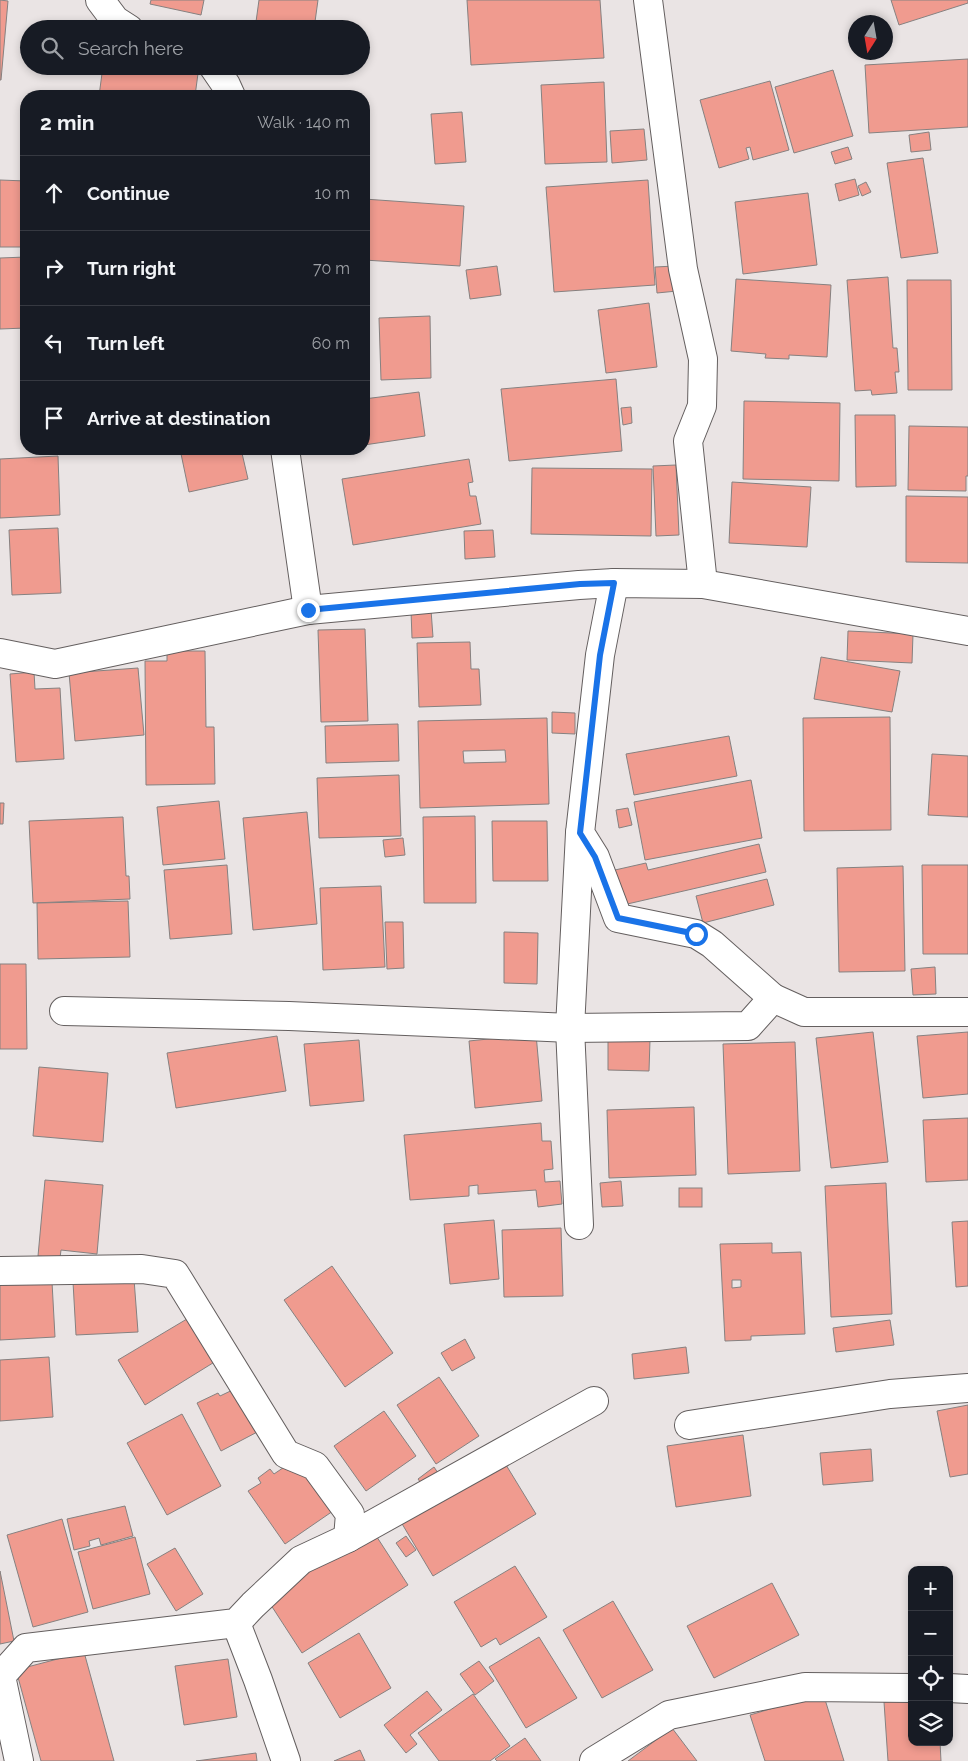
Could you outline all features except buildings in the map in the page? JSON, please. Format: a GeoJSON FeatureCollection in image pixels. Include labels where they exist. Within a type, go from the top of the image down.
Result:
{"type":"FeatureCollection","features":[{"type":"Feature","properties":{"kind":"street"},"geometry":{"type":"LineString","coordinates":[[100,0],[115,20]]}},
{"type":"Feature","properties":{"kind":"street"},"geometry":{"type":"LineString","coordinates":[[648,0],[683,269],[704,359],[702,406],[688,442],[703,584]]}},
{"type":"Feature","properties":{"kind":"street"},"geometry":{"type":"LineString","coordinates":[[219,75],[228,90]]}},
{"type":"Feature","properties":{"kind":"street"},"geometry":{"type":"LineString","coordinates":[[286,455],[308,610]]}},
{"type":"Feature","properties":{"kind":"street"},"geometry":{"type":"LineString","coordinates":[[579,1225],[570,1028],[580,833],[600,655],[614,583]]}},
{"type":"Feature","properties":{"kind":"street"},"geometry":{"type":"LineString","coordinates":[[0,653],[55,664],[308,610],[580,584],[614,583],[703,584],[968,631]]}},
{"type":"Feature","properties":{"kind":"street"},"geometry":{"type":"LineString","coordinates":[[580,833],[595,857],[618,918],[696,934],[712,944],[773,998],[804,1012],[968,1012]]}},
{"type":"Feature","properties":{"kind":"street"},"geometry":{"type":"LineString","coordinates":[[64,1011],[289,1016],[570,1028],[748,1026],[773,998]]}},
{"type":"Feature","properties":{"kind":"street"},"geometry":{"type":"LineString","coordinates":[[0,1271],[142,1269],[175,1274],[286,1454],[315,1466],[350,1514],[348,1538]]}},
{"type":"Feature","properties":{"kind":"street"},"geometry":{"type":"LineString","coordinates":[[689,1425],[890,1394],[968,1388]]}},
{"type":"Feature","properties":{"kind":"street"},"geometry":{"type":"LineString","coordinates":[[19,1761],[1,1676],[26,1648],[236,1623],[302,1560],[348,1538],[594,1401]]}},
{"type":"Feature","properties":{"kind":"street"},"geometry":{"type":"LineString","coordinates":[[236,1623],[286,1761]]}},
{"type":"Feature","properties":{"kind":"street"},"geometry":{"type":"LineString","coordinates":[[594,1761],[669,1715],[805,1687],[908,1688]]}},
{"type":"Feature","properties":{"kind":"street"},"geometry":{"type":"LineString","coordinates":[[953,1688],[968,1688]]}},
{"type":"Feature","properties":{"kind":"route"},"geometry":{"type":"LineString","coordinates":[[308,610],[580,584],[614,583],[600,655],[580,833],[595,857],[618,918],[696,934]]}}]}
